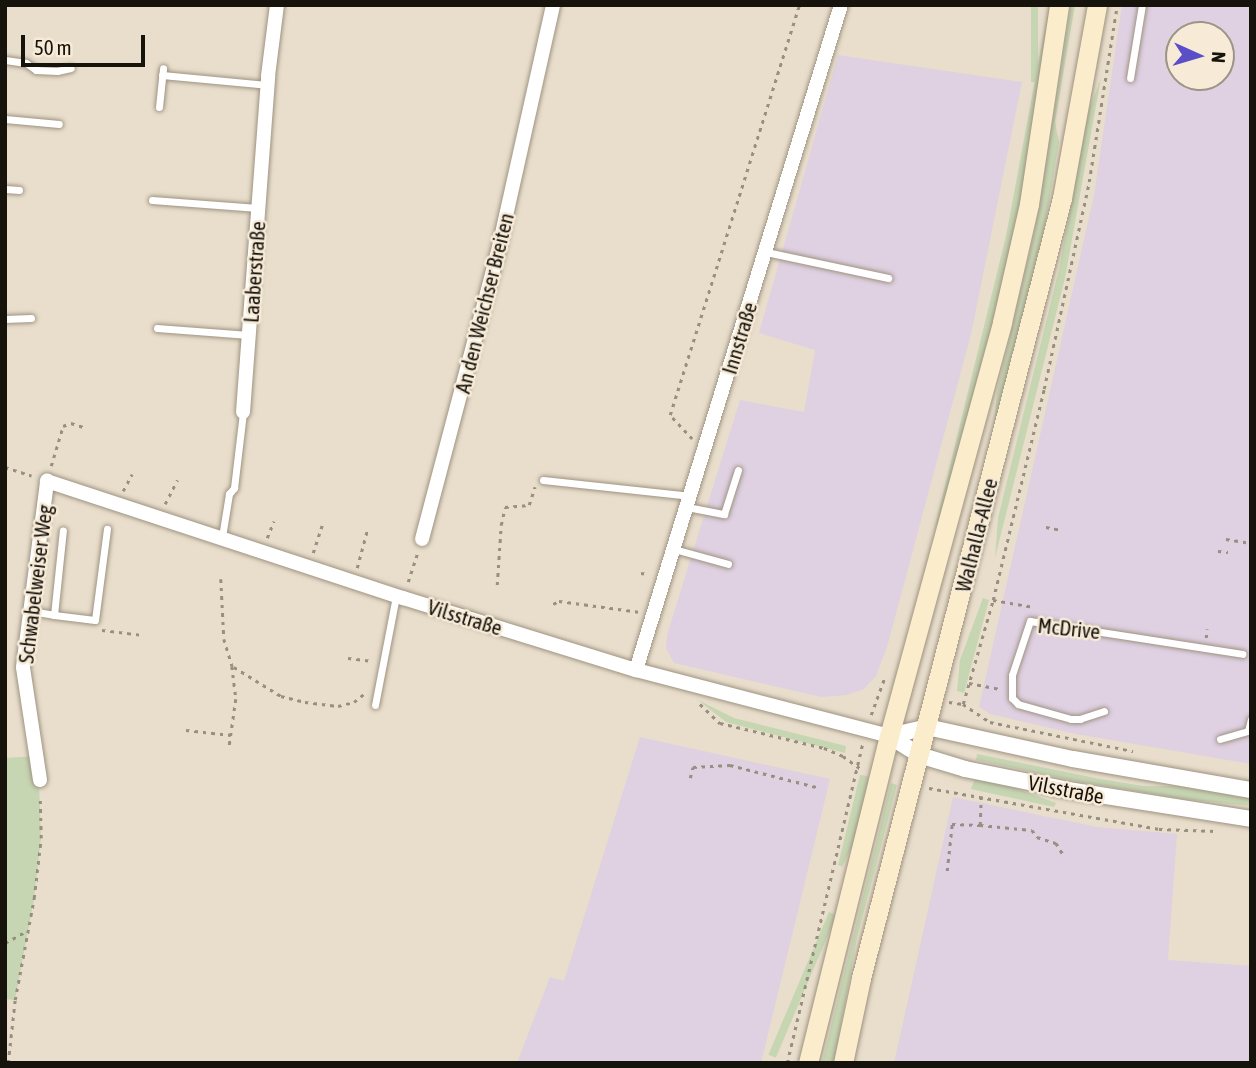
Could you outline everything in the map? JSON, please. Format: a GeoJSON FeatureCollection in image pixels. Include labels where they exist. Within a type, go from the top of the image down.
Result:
{"type":"FeatureCollection","features":[{"type":"Feature","properties":{"kind":"main road","name":"Walhalla-Allee"},"geometry":{"type":"LineString","coordinates":[[808,1063],[889,736],[1002,322],[1029,204],[1059,5]]}},
{"type":"Feature","properties":{"kind":"main road","name":"Walhalla-Allee"},"geometry":{"type":"LineString","coordinates":[[843,1063],[1062,198],[1097,5]]}},
{"type":"Feature","properties":{"kind":"street","name":"Laaberstraße"},"geometry":{"type":"LineString","coordinates":[[243,412],[267,85],[277,5]]}},
{"type":"Feature","properties":{"kind":"street","name":"An den Weichser Breiten"},"geometry":{"type":"LineString","coordinates":[[422,539],[497,256],[554,5]]}},
{"type":"Feature","properties":{"kind":"street","name":"Innstraße"},"geometry":{"type":"LineString","coordinates":[[636,670],[841,5]]}},
{"type":"Feature","properties":{"kind":"street","name":"Vilsstraße"},"geometry":{"type":"LineString","coordinates":[[47,481],[399,597],[636,670],[889,736],[919,755],[965,769],[1068,790],[1251,819]]}},
{"type":"Feature","properties":{"kind":"street","name":"Schwabelweiser Weg"},"geometry":{"type":"LineString","coordinates":[[40,780],[23,667],[47,481]]}},
{"type":"Feature","properties":{"kind":"street","name":"Vilsstraße"},"geometry":{"type":"LineString","coordinates":[[889,736],[927,727],[1073,759],[1251,790]]}},
{"type":"Feature","properties":{"kind":"lane"},"geometry":{"type":"LineString","coordinates":[[1130,78],[1142,5]]}},
{"type":"Feature","properties":{"kind":"lane"},"geometry":{"type":"LineString","coordinates":[[5,60],[26,63],[36,70],[57,71],[71,68]]}},
{"type":"Feature","properties":{"kind":"lane"},"geometry":{"type":"LineString","coordinates":[[159,107],[163,71],[267,85]]}},
{"type":"Feature","properties":{"kind":"lane"},"geometry":{"type":"LineString","coordinates":[[5,119],[59,124]]}},
{"type":"Feature","properties":{"kind":"lane"},"geometry":{"type":"LineString","coordinates":[[5,189],[19,190]]}},
{"type":"Feature","properties":{"kind":"lane"},"geometry":{"type":"LineString","coordinates":[[152,200],[258,208]]}},
{"type":"Feature","properties":{"kind":"lane"},"geometry":{"type":"LineString","coordinates":[[766,252],[888,278]]}},
{"type":"Feature","properties":{"kind":"lane"},"geometry":{"type":"LineString","coordinates":[[5,320],[31,318]]}},
{"type":"Feature","properties":{"kind":"lane"},"geometry":{"type":"LineString","coordinates":[[157,328],[249,335]]}},
{"type":"Feature","properties":{"kind":"lane","name":"Laaberstraße"},"geometry":{"type":"LineString","coordinates":[[222,537],[229,494],[234,488],[243,412]]}},
{"type":"Feature","properties":{"kind":"lane"},"geometry":{"type":"LineString","coordinates":[[543,480],[689,502],[723,514],[738,470]]}},
{"type":"Feature","properties":{"kind":"lane"},"geometry":{"type":"LineString","coordinates":[[30,611],[95,620],[107,529]]}},
{"type":"Feature","properties":{"kind":"lane"},"geometry":{"type":"LineString","coordinates":[[54,615],[63,530]]}},
{"type":"Feature","properties":{"kind":"lane"},"geometry":{"type":"LineString","coordinates":[[674,550],[728,564]]}},
{"type":"Feature","properties":{"kind":"lane"},"geometry":{"type":"LineString","coordinates":[[375,705],[399,597]]}},
{"type":"Feature","properties":{"kind":"lane","name":"McDrive"},"geometry":{"type":"LineString","coordinates":[[1010,691],[1027,625],[1036,620],[1242,654]]}},
{"type":"Feature","properties":{"kind":"lane"},"geometry":{"type":"LineString","coordinates":[[1010,691],[1018,704],[1071,719],[1080,719],[1104,711]]}},
{"type":"Feature","properties":{"kind":"lane"},"geometry":{"type":"LineString","coordinates":[[1220,739],[1248,731],[1251,719]]}},
{"type":"Feature","properties":{"kind":"path"},"geometry":{"type":"LineString","coordinates":[[704,452],[670,415],[799,5]]}},
{"type":"Feature","properties":{"kind":"path"},"geometry":{"type":"LineString","coordinates":[[1118,5],[1089,182],[1044,389],[993,600],[963,704],[990,722],[1136,752]]}},
{"type":"Feature","properties":{"kind":"path"},"geometry":{"type":"LineString","coordinates":[[47,481],[63,426],[71,423],[83,426]]}},
{"type":"Feature","properties":{"kind":"path","name":"Schwabelweiser Weg"},"geometry":{"type":"LineString","coordinates":[[5,467],[47,481]]}},
{"type":"Feature","properties":{"kind":"path"},"geometry":{"type":"LineString","coordinates":[[159,517],[177,480]]}},
{"type":"Feature","properties":{"kind":"path"},"geometry":{"type":"LineString","coordinates":[[497,585],[500,524],[505,507],[509,504],[529,505],[532,493]]}},
{"type":"Feature","properties":{"kind":"path"},"geometry":{"type":"LineString","coordinates":[[261,550],[274,521]]}},
{"type":"Feature","properties":{"kind":"path"},"geometry":{"type":"LineString","coordinates":[[309,566],[322,525]]}},
{"type":"Feature","properties":{"kind":"path"},"geometry":{"type":"LineString","coordinates":[[1046,527],[1061,530]]}},
{"type":"Feature","properties":{"kind":"path"},"geometry":{"type":"LineString","coordinates":[[354,582],[367,531]]}},
{"type":"Feature","properties":{"kind":"path"},"geometry":{"type":"LineString","coordinates":[[399,597],[422,539]]}},
{"type":"Feature","properties":{"kind":"path"},"geometry":{"type":"LineString","coordinates":[[1226,539],[1251,542]]}},
{"type":"Feature","properties":{"kind":"path"},"geometry":{"type":"LineString","coordinates":[[1218,551],[1228,552]]}},
{"type":"Feature","properties":{"kind":"path"},"geometry":{"type":"LineString","coordinates":[[221,579],[224,639],[232,666],[236,699],[229,749]]}},
{"type":"Feature","properties":{"kind":"path"},"geometry":{"type":"LineString","coordinates":[[993,600],[1034,607]]}},
{"type":"Feature","properties":{"kind":"path"},"geometry":{"type":"LineString","coordinates":[[553,604],[559,601],[654,614]]}},
{"type":"Feature","properties":{"kind":"path"},"geometry":{"type":"LineString","coordinates":[[95,620],[95,629],[140,635]]}},
{"type":"Feature","properties":{"kind":"path"},"geometry":{"type":"LineString","coordinates":[[348,658],[383,662]]}},
{"type":"Feature","properties":{"kind":"path"},"geometry":{"type":"LineString","coordinates":[[232,666],[281,696],[338,706],[354,702],[379,683]]}},
{"type":"Feature","properties":{"kind":"path"},"geometry":{"type":"LineString","coordinates":[[787,1063],[866,731],[885,678]]}},
{"type":"Feature","properties":{"kind":"path"},"geometry":{"type":"LineString","coordinates":[[676,681],[720,723],[824,748],[843,756],[857,768]]}},
{"type":"Feature","properties":{"kind":"path"},"geometry":{"type":"LineString","coordinates":[[969,684],[1010,691]]}},
{"type":"Feature","properties":{"kind":"path"},"geometry":{"type":"LineString","coordinates":[[186,730],[231,735]]}},
{"type":"Feature","properties":{"kind":"path"},"geometry":{"type":"LineString","coordinates":[[690,778],[693,767],[730,765],[816,787]]}},
{"type":"Feature","properties":{"kind":"path"},"geometry":{"type":"LineString","coordinates":[[8,1063],[41,838],[40,780]]}},
{"type":"Feature","properties":{"kind":"path"},"geometry":{"type":"LineString","coordinates":[[960,792],[1158,829],[1226,831]]}},
{"type":"Feature","properties":{"kind":"path"},"geometry":{"type":"LineString","coordinates":[[980,825],[981,796]]}},
{"type":"Feature","properties":{"kind":"path"},"geometry":{"type":"LineString","coordinates":[[947,871],[952,824],[1032,830],[1037,836],[1056,842],[1064,856]]}},
{"type":"Feature","properties":{"kind":"path"},"geometry":{"type":"LineString","coordinates":[[5,943],[28,930]]}},
{"type":"Feature","properties":{"kind":"shaded area"},"geometry":{"type":"Polygon","coordinates":[[[1122,5],[1251,5],[1251,764],[1076,734],[990,714],[979,707],[1094,195],[1122,5]]]}},
{"type":"Feature","properties":{"kind":"shaded area"},"geometry":{"type":"Polygon","coordinates":[[[838,55],[1022,82],[971,334],[887,647],[876,676],[864,689],[847,695],[821,697],[674,663],[666,648],[667,635],[740,400],[804,412],[815,350],[759,333],[838,55]]]}},
{"type":"Feature","properties":{"kind":"shaded area"},"geometry":{"type":"Polygon","coordinates":[[[640,737],[830,779],[761,1063],[517,1063],[550,977],[564,981],[640,737]]]}},
{"type":"Feature","properties":{"kind":"shaded area"},"geometry":{"type":"Polygon","coordinates":[[[953,797],[1097,827],[1177,834],[1168,960],[1251,966],[1251,1063],[894,1063],[953,797]]]}},
{"type":"Feature","properties":{"kind":"green space"},"geometry":{"type":"Polygon","coordinates":[[[1031,5],[1038,5],[1038,82],[1031,82],[1031,5]]]}},
{"type":"Feature","properties":{"kind":"green space"},"geometry":{"type":"Polygon","coordinates":[[[1049,5],[1054,5],[1019,208],[988,351],[949,496],[934,531],[1006,236],[1049,5]]]}},
{"type":"Feature","properties":{"kind":"green space"},"geometry":{"type":"Polygon","coordinates":[[[1071,5],[1075,5],[1055,122],[1059,142],[1038,267],[993,434],[997,392],[1035,229],[1071,5]]]}},
{"type":"Feature","properties":{"kind":"green space"},"geometry":{"type":"Polygon","coordinates":[[[1101,78],[1065,278],[995,558],[998,518],[1059,269],[1088,112],[1101,78]]]}},
{"type":"Feature","properties":{"kind":"green space"},"geometry":{"type":"Polygon","coordinates":[[[983,598],[989,600],[964,693],[957,691],[960,660],[983,598]]]}},
{"type":"Feature","properties":{"kind":"green space"},"geometry":{"type":"Polygon","coordinates":[[[698,700],[734,718],[846,746],[845,753],[726,722],[698,700]]]}},
{"type":"Feature","properties":{"kind":"green space"},"geometry":{"type":"Polygon","coordinates":[[[977,754],[1100,779],[1143,786],[1177,786],[1251,799],[1251,806],[1183,799],[1076,781],[976,760],[977,754]]]}},
{"type":"Feature","properties":{"kind":"green space"},"geometry":{"type":"Polygon","coordinates":[[[38,756],[41,838],[34,899],[15,1000],[5,999],[5,758],[38,756]]]}},
{"type":"Feature","properties":{"kind":"green space"},"geometry":{"type":"Polygon","coordinates":[[[860,775],[868,776],[868,784],[856,839],[842,867],[838,865],[860,775]]]}},
{"type":"Feature","properties":{"kind":"green space"},"geometry":{"type":"Polygon","coordinates":[[[975,779],[1015,788],[1056,803],[1054,807],[971,789],[975,779]]]}},
{"type":"Feature","properties":{"kind":"green space"},"geometry":{"type":"Polygon","coordinates":[[[891,783],[897,785],[857,938],[834,1063],[822,1063],[891,783]]]}},
{"type":"Feature","properties":{"kind":"green space"},"geometry":{"type":"Polygon","coordinates":[[[829,912],[836,915],[776,1058],[768,1055],[829,912]]]}}]}
